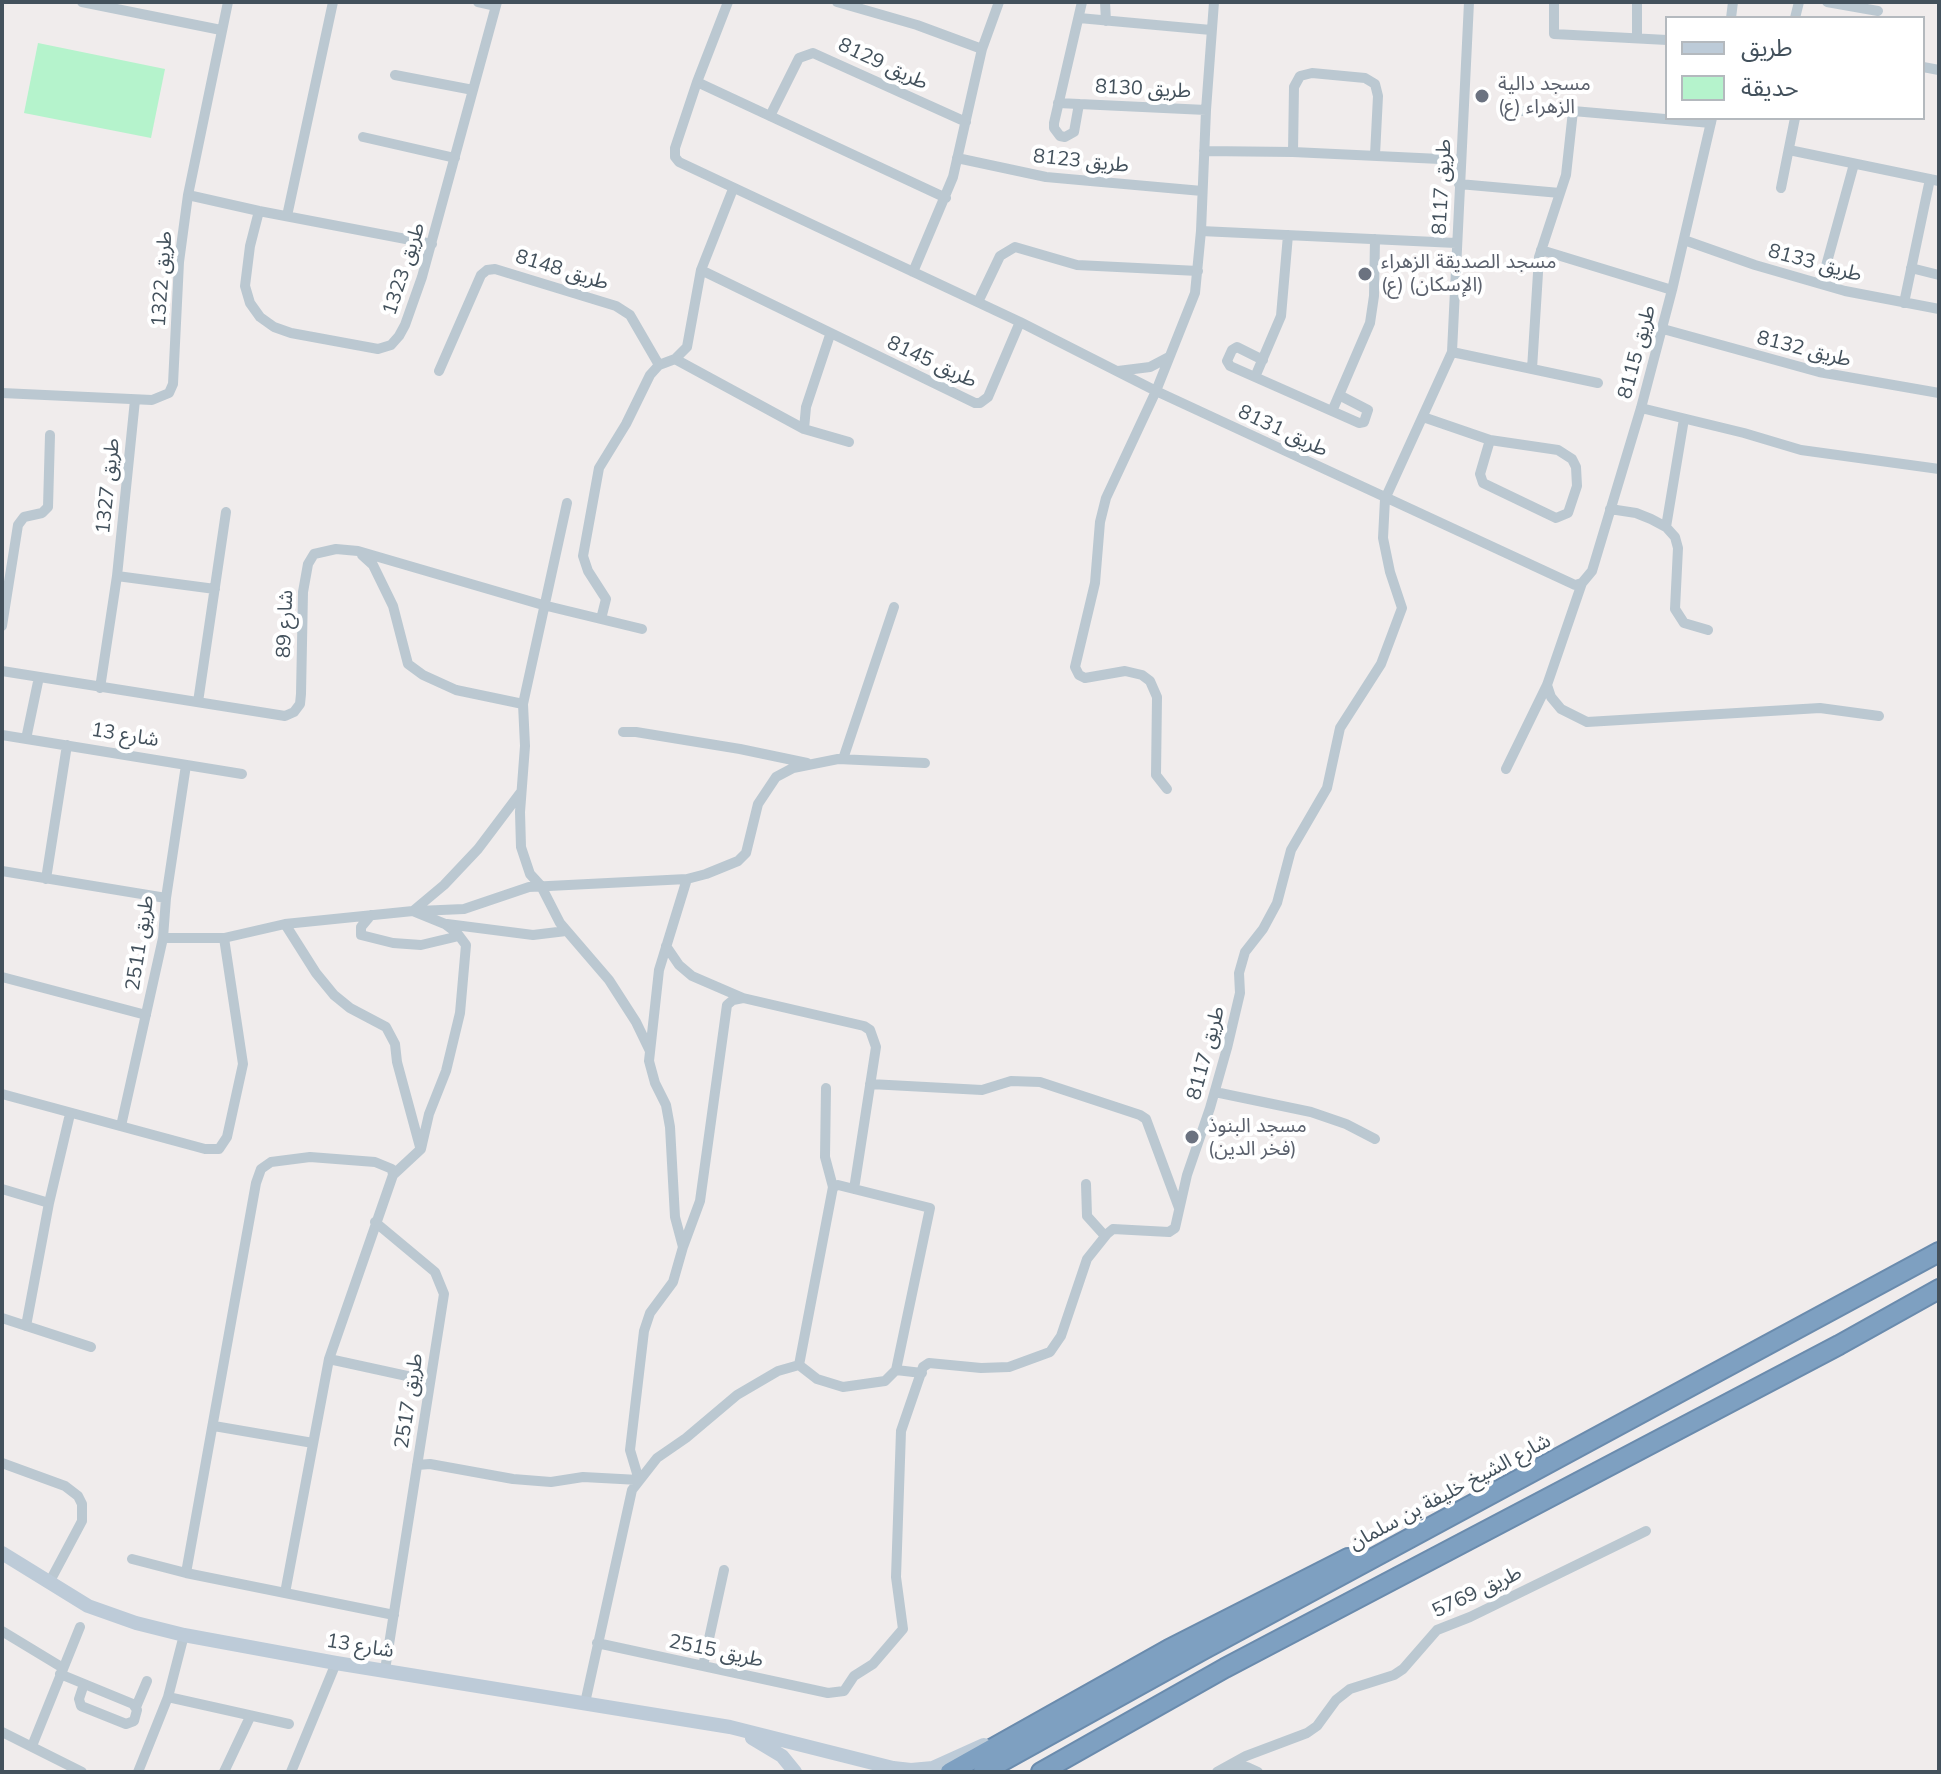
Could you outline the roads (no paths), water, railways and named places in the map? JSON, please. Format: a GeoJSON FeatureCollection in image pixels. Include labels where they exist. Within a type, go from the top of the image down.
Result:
{"type":"FeatureCollection","features":[{"type":"Feature","properties":{"kind":"highway","name":"شارع الشيخ خليفة بن سلمان"},"geometry":{"type":"LineString","coordinates":[[983,1772],[1939,1252]]}},
{"type":"Feature","properties":{"kind":"highway"},"geometry":{"type":"LineString","coordinates":[[1041,1772],[1225,1668],[1839,1345],[1939,1289]]}},
{"type":"Feature","properties":{"kind":"highway"},"geometry":{"type":"LineString","coordinates":[[950,1772],[1169,1649],[1343,1560],[1500,1490]]}},
{"type":"Feature","properties":{"kind":"street"},"geometry":{"type":"LineString","coordinates":[[82,2],[124,6],[221,30]]}},
{"type":"Feature","properties":{"kind":"street","name":"طريق 1322"},"geometry":{"type":"LineString","coordinates":[[2,393],[135,400],[161,398],[169,393],[173,384],[179,262],[188,195],[228,2]]}},
{"type":"Feature","properties":{"kind":"street"},"geometry":{"type":"LineString","coordinates":[[287,216],[333,2]]}},
{"type":"Feature","properties":{"kind":"street"},"geometry":{"type":"LineString","coordinates":[[478,2],[496,4]]}},
{"type":"Feature","properties":{"kind":"street"},"geometry":{"type":"LineString","coordinates":[[728,2],[697,82],[946,198]]}},
{"type":"Feature","properties":{"kind":"street"},"geometry":{"type":"LineString","coordinates":[[837,2],[906,21],[982,49]]}},
{"type":"Feature","properties":{"kind":"street"},"geometry":{"type":"LineString","coordinates":[[913,272],[946,198],[982,49],[999,2]]}},
{"type":"Feature","properties":{"kind":"street","name":"طريق 8130"},"geometry":{"type":"LineString","coordinates":[[1079,104],[1074,132],[1065,137],[1056,133],[1058,103],[1082,2]]}},
{"type":"Feature","properties":{"kind":"street"},"geometry":{"type":"LineString","coordinates":[[1105,2],[1106,21]]}},
{"type":"Feature","properties":{"kind":"street"},"geometry":{"type":"LineString","coordinates":[[1167,789],[1156,775],[1157,697],[1150,681],[1142,675],[1125,671],[1085,678],[1079,675],[1075,667],[1095,583],[1100,522],[1106,498],[1156,391],[1195,293],[1214,2]]}},
{"type":"Feature","properties":{"kind":"street","name":"طريق 8117"},"geometry":{"type":"LineString","coordinates":[[1179,1210],[1235,1019],[1240,993],[1239,973],[1245,952],[1263,929],[1277,903],[1291,850],[1327,788],[1340,728],[1381,664],[1402,608],[1383,538],[1385,499],[1452,352],[1469,2]]}},
{"type":"Feature","properties":{"kind":"street"},"geometry":{"type":"LineString","coordinates":[[1554,2],[1554,34],[1665,40]]}},
{"type":"Feature","properties":{"kind":"street"},"geometry":{"type":"LineString","coordinates":[[1637,2],[1637,37]]}},
{"type":"Feature","properties":{"kind":"street"},"geometry":{"type":"LineString","coordinates":[[1827,2],[1878,11]]}},
{"type":"Feature","properties":{"kind":"street","name":"طريق 1323"},"geometry":{"type":"LineString","coordinates":[[259,211],[245,268],[245,286],[250,303],[260,317],[274,327],[351,344],[378,349],[391,345],[399,336],[432,244],[496,4]]}},
{"type":"Feature","properties":{"kind":"street"},"geometry":{"type":"LineString","coordinates":[[1079,18],[1211,30]]}},
{"type":"Feature","properties":{"kind":"street","name":"طريق 8129"},"geometry":{"type":"LineString","coordinates":[[770,116],[799,58],[813,53],[966,122]]}},
{"type":"Feature","properties":{"kind":"street"},"geometry":{"type":"LineString","coordinates":[[1293,152],[1294,87],[1300,76],[1312,73],[1365,78],[1375,84],[1378,96],[1375,155]]}},
{"type":"Feature","properties":{"kind":"street"},"geometry":{"type":"LineString","coordinates":[[395,75],[473,90]]}},
{"type":"Feature","properties":{"kind":"street","name":"طريق 8131"},"geometry":{"type":"LineString","coordinates":[[697,82],[675,148],[675,157],[689,168],[978,302],[1156,391],[1385,499],[1579,584]]}},
{"type":"Feature","properties":{"kind":"street","name":"طريق 8130"},"geometry":{"type":"LineString","coordinates":[[1058,103],[1206,110]]}},
{"type":"Feature","properties":{"kind":"street"},"geometry":{"type":"LineString","coordinates":[[1522,111],[1665,117]]}},
{"type":"Feature","properties":{"kind":"street"},"geometry":{"type":"LineString","coordinates":[[1532,369],[1541,250],[1568,166],[1573,111]]}},
{"type":"Feature","properties":{"kind":"street","name":"طريق 8115"},"geometry":{"type":"LineString","coordinates":[[1506,769],[1547,685],[1579,584],[1592,571],[1663,329],[1711,120]]}},
{"type":"Feature","properties":{"kind":"street"},"geometry":{"type":"LineString","coordinates":[[1781,188],[1795,120]]}},
{"type":"Feature","properties":{"kind":"street"},"geometry":{"type":"LineString","coordinates":[[363,137],[455,158]]}},
{"type":"Feature","properties":{"kind":"street"},"geometry":{"type":"LineString","coordinates":[[1789,150],[1934,180],[1904,303]]}},
{"type":"Feature","properties":{"kind":"street"},"geometry":{"type":"LineString","coordinates":[[1204,151],[1461,160]]}},
{"type":"Feature","properties":{"kind":"street","name":"طريق 8123"},"geometry":{"type":"LineString","coordinates":[[957,158],[1046,177],[1202,191]]}},
{"type":"Feature","properties":{"kind":"street"},"geometry":{"type":"LineString","coordinates":[[1821,284],[1854,164]]}},
{"type":"Feature","properties":{"kind":"street"},"geometry":{"type":"LineString","coordinates":[[1459,184],[1560,193]]}},
{"type":"Feature","properties":{"kind":"street"},"geometry":{"type":"LineString","coordinates":[[601,619],[606,599],[588,571],[583,556],[599,468],[626,424],[650,375],[659,365],[683,352],[689,340],[701,270],[733,189]]}},
{"type":"Feature","properties":{"kind":"street"},"geometry":{"type":"LineString","coordinates":[[188,195],[432,244]]}},
{"type":"Feature","properties":{"kind":"street"},"geometry":{"type":"LineString","coordinates":[[1201,231],[1456,243]]}},
{"type":"Feature","properties":{"kind":"street"},"geometry":{"type":"LineString","coordinates":[[1255,377],[1284,304],[1288,235]]}},
{"type":"Feature","properties":{"kind":"street"},"geometry":{"type":"LineString","coordinates":[[1333,409],[1370,323],[1375,239]]}},
{"type":"Feature","properties":{"kind":"street","name":"طريق 8133"},"geometry":{"type":"LineString","coordinates":[[1684,240],[1821,284],[1939,309]]}},
{"type":"Feature","properties":{"kind":"street"},"geometry":{"type":"LineString","coordinates":[[978,302],[1000,256],[1015,247],[1077,265],[1198,271]]}},
{"type":"Feature","properties":{"kind":"street"},"geometry":{"type":"LineString","coordinates":[[1541,250],[1672,290]]}},
{"type":"Feature","properties":{"kind":"street"},"geometry":{"type":"LineString","coordinates":[[1911,268],[1939,275]]}},
{"type":"Feature","properties":{"kind":"street","name":"طريق 8148"},"geometry":{"type":"LineString","coordinates":[[439,371],[481,275],[495,269],[616,306],[630,315],[659,365]]}},
{"type":"Feature","properties":{"kind":"street","name":"طريق 8145"},"geometry":{"type":"LineString","coordinates":[[701,270],[830,335],[980,403],[988,397],[1020,322]]}},
{"type":"Feature","properties":{"kind":"street","name":"طريق 8132"},"geometry":{"type":"LineString","coordinates":[[1663,329],[1819,372],[1939,393]]}},
{"type":"Feature","properties":{"kind":"street"},"geometry":{"type":"LineString","coordinates":[[804,429],[806,407],[830,335]]}},
{"type":"Feature","properties":{"kind":"street"},"geometry":{"type":"LineString","coordinates":[[1263,360],[1237,347],[1228,359],[1229,365],[1359,423],[1364,422],[1367,409],[1339,395]]}},
{"type":"Feature","properties":{"kind":"street"},"geometry":{"type":"LineString","coordinates":[[1452,352],[1598,383]]}},
{"type":"Feature","properties":{"kind":"street"},"geometry":{"type":"LineString","coordinates":[[1116,371],[1150,367],[1169,357]]}},
{"type":"Feature","properties":{"kind":"street"},"geometry":{"type":"LineString","coordinates":[[675,359],[804,429],[849,442]]}},
{"type":"Feature","properties":{"kind":"street","name":"طريق 1327"},"geometry":{"type":"LineString","coordinates":[[100,688],[117,576],[135,400]]}},
{"type":"Feature","properties":{"kind":"street"},"geometry":{"type":"LineString","coordinates":[[1641,408],[1801,450],[1939,469]]}},
{"type":"Feature","properties":{"kind":"street"},"geometry":{"type":"LineString","coordinates":[[1423,417],[1490,440],[1558,450],[1572,459],[1576,467],[1577,486],[1568,513],[1563,517],[1549,516],[1483,483],[1480,474],[1490,440]]}},
{"type":"Feature","properties":{"kind":"street"},"geometry":{"type":"LineString","coordinates":[[1666,527],[1684,419]]}},
{"type":"Feature","properties":{"kind":"street"},"geometry":{"type":"LineString","coordinates":[[2,626],[8,552],[21,521],[29,515],[42,513],[48,507],[50,435]]}},
{"type":"Feature","properties":{"kind":"street"},"geometry":{"type":"LineString","coordinates":[[567,503],[523,704],[525,746],[521,847],[530,874],[541,886],[566,931],[609,980],[636,1022],[650,1053]]}},
{"type":"Feature","properties":{"kind":"street"},"geometry":{"type":"LineString","coordinates":[[1610,509],[1636,513],[1666,527],[1675,537],[1678,548],[1675,586],[1677,616],[1684,623],[1708,630]]}},
{"type":"Feature","properties":{"kind":"street"},"geometry":{"type":"LineString","coordinates":[[2,671],[198,702],[226,512]]}},
{"type":"Feature","properties":{"kind":"street","name":"شارع 89"},"geometry":{"type":"LineString","coordinates":[[198,702],[285,716],[294,712],[300,704],[301,694],[303,592],[308,564],[314,554],[323,551],[358,551],[543,605],[642,629]]}},
{"type":"Feature","properties":{"kind":"street"},"geometry":{"type":"LineString","coordinates":[[358,551],[373,565],[383,582],[393,606],[408,664],[423,675],[456,690],[523,704]]}},
{"type":"Feature","properties":{"kind":"street"},"geometry":{"type":"LineString","coordinates":[[117,576],[215,589]]}},
{"type":"Feature","properties":{"kind":"street"},"geometry":{"type":"LineString","coordinates":[[843,759],[894,607]]}},
{"type":"Feature","properties":{"kind":"street"},"geometry":{"type":"LineString","coordinates":[[26,739],[39,677]]}},
{"type":"Feature","properties":{"kind":"street"},"geometry":{"type":"LineString","coordinates":[[1547,685],[1551,697],[1561,709],[1587,722],[1820,708],[1879,716]]}},
{"type":"Feature","properties":{"kind":"street"},"geometry":{"type":"LineString","coordinates":[[623,732],[740,749],[809,764]]}},
{"type":"Feature","properties":{"kind":"street","name":"شارع 13"},"geometry":{"type":"LineString","coordinates":[[2,735],[242,774]]}},
{"type":"Feature","properties":{"kind":"street"},"geometry":{"type":"LineString","coordinates":[[46,879],[67,745]]}},
{"type":"Feature","properties":{"kind":"street"},"geometry":{"type":"LineString","coordinates":[[163,938],[224,938],[285,924],[464,909],[529,887],[687,879],[738,861],[746,853],[758,804],[776,777],[793,768],[843,759],[925,763]]}},
{"type":"Feature","properties":{"kind":"street","name":"طريق 2511"},"geometry":{"type":"LineString","coordinates":[[121,1126],[163,938],[186,765]]}},
{"type":"Feature","properties":{"kind":"street"},"geometry":{"type":"LineString","coordinates":[[413,911],[444,885],[478,849],[521,792]]}},
{"type":"Feature","properties":{"kind":"street"},"geometry":{"type":"LineString","coordinates":[[2,871],[166,898]]}},
{"type":"Feature","properties":{"kind":"street"},"geometry":{"type":"LineString","coordinates":[[683,1247],[675,1217],[666,1105],[649,1061],[659,970],[687,879]]}},
{"type":"Feature","properties":{"kind":"street"},"geometry":{"type":"LineString","coordinates":[[413,911],[445,924],[533,935],[566,931]]}},
{"type":"Feature","properties":{"kind":"street"},"geometry":{"type":"LineString","coordinates":[[371,915],[361,927],[361,935],[393,943],[421,945],[459,936]]}},
{"type":"Feature","properties":{"kind":"street"},"geometry":{"type":"LineString","coordinates":[[285,924],[334,995],[350,1008],[386,1027],[395,1044],[421,1149]]}},
{"type":"Feature","properties":{"kind":"street"},"geometry":{"type":"LineString","coordinates":[[285,1593],[329,1359],[393,1175],[421,1149],[429,1114],[446,1071],[460,1013],[466,945],[445,924]]}},
{"type":"Feature","properties":{"kind":"street"},"geometry":{"type":"LineString","coordinates":[[2,1094],[212,1151],[225,1144],[242,1080],[243,1064],[224,938]]}},
{"type":"Feature","properties":{"kind":"street"},"geometry":{"type":"LineString","coordinates":[[666,946],[679,965],[692,976],[743,998],[864,1026],[870,1030],[876,1047],[854,1189]]}},
{"type":"Feature","properties":{"kind":"street"},"geometry":{"type":"LineString","coordinates":[[2,977],[146,1015]]}},
{"type":"Feature","properties":{"kind":"street"},"geometry":{"type":"LineString","coordinates":[[639,1480],[630,1450],[644,1331],[650,1313],[673,1282],[700,1201],[727,1005],[743,998]]}},
{"type":"Feature","properties":{"kind":"street"},"geometry":{"type":"LineString","coordinates":[[870,1084],[982,1090],[1011,1081],[1040,1082],[1140,1115],[1146,1119],[1179,1210],[1175,1228],[1169,1232],[1125,1228],[1113,1229],[1105,1236],[1087,1259],[1061,1336],[1050,1352],[1009,1367],[929,1363],[922,1373],[896,1370]]}},
{"type":"Feature","properties":{"kind":"street"},"geometry":{"type":"LineString","coordinates":[[799,1365],[833,1187],[825,1157],[826,1088]]}},
{"type":"Feature","properties":{"kind":"street"},"geometry":{"type":"LineString","coordinates":[[1215,1092],[1311,1112],[1346,1124],[1375,1139]]}},
{"type":"Feature","properties":{"kind":"street"},"geometry":{"type":"LineString","coordinates":[[26,1326],[49,1203],[70,1114]]}},
{"type":"Feature","properties":{"kind":"street"},"geometry":{"type":"LineString","coordinates":[[186,1573],[261,1169],[271,1162],[310,1157],[375,1162],[392,1169],[393,1175]]}},
{"type":"Feature","properties":{"kind":"street"},"geometry":{"type":"LineString","coordinates":[[1086,1184],[1087,1216],[1105,1236]]}},
{"type":"Feature","properties":{"kind":"street"},"geometry":{"type":"LineString","coordinates":[[799,1365],[817,1379],[843,1387],[885,1381],[896,1370],[930,1208],[838,1185],[833,1187]]}},
{"type":"Feature","properties":{"kind":"street"},"geometry":{"type":"LineString","coordinates":[[2,1189],[49,1203]]}},
{"type":"Feature","properties":{"kind":"street","name":"طريق 2517"},"geometry":{"type":"LineString","coordinates":[[375,1222],[427,1264],[441,1282],[444,1305],[385,1670]]}},
{"type":"Feature","properties":{"kind":"street"},"geometry":{"type":"LineString","coordinates":[[2,1318],[91,1347]]}},
{"type":"Feature","properties":{"kind":"street"},"geometry":{"type":"LineString","coordinates":[[329,1359],[430,1381]]}},
{"type":"Feature","properties":{"kind":"street"},"geometry":{"type":"LineString","coordinates":[[585,1703],[632,1490],[657,1458],[745,1389],[778,1371],[799,1365]]}},
{"type":"Feature","properties":{"kind":"street","name":"طريق 2515"},"geometry":{"type":"LineString","coordinates":[[597,1643],[828,1693],[844,1691],[854,1676],[873,1664],[903,1629],[896,1577],[901,1431],[922,1373]]}},
{"type":"Feature","properties":{"kind":"street"},"geometry":{"type":"LineString","coordinates":[[214,1426],[313,1443]]}},
{"type":"Feature","properties":{"kind":"street"},"geometry":{"type":"LineString","coordinates":[[417,1465],[430,1464],[513,1479],[551,1482],[583,1477],[639,1480]]}},
{"type":"Feature","properties":{"kind":"street"},"geometry":{"type":"LineString","coordinates":[[3,1466],[65,1486],[78,1496],[82,1504],[82,1521],[49,1583]]}},
{"type":"Feature","properties":{"kind":"street","name":"طريق 5769"},"geometry":{"type":"LineString","coordinates":[[1222,1769],[1246,1756],[1307,1733],[1350,1689],[1394,1675],[1403,1669],[1437,1630],[1646,1531]]}},
{"type":"Feature","properties":{"kind":"street","name":"شارع 13"},"geometry":{"type":"LineString","coordinates":[[2,1553],[88,1606],[184,1635],[730,1727],[893,1768],[933,1768],[1040,1720]]}},
{"type":"Feature","properties":{"kind":"street"},"geometry":{"type":"LineString","coordinates":[[132,1559],[186,1573],[394,1615]]}},
{"type":"Feature","properties":{"kind":"street"},"geometry":{"type":"LineString","coordinates":[[703,1666],[724,1570]]}},
{"type":"Feature","properties":{"kind":"street"},"geometry":{"type":"LineString","coordinates":[[32,1746],[80,1627]]}},
{"type":"Feature","properties":{"kind":"street"},"geometry":{"type":"LineString","coordinates":[[2,1631],[84,1684],[136,1707]]}},
{"type":"Feature","properties":{"kind":"street"},"geometry":{"type":"LineString","coordinates":[[138,1772],[168,1697],[184,1635]]}},
{"type":"Feature","properties":{"kind":"street"},"geometry":{"type":"LineString","coordinates":[[291,1772],[336,1663]]}},
{"type":"Feature","properties":{"kind":"street"},"geometry":{"type":"LineString","coordinates":[[84,1684],[79,1699],[81,1706],[126,1724],[134,1721],[136,1707],[147,1681]]}},
{"type":"Feature","properties":{"kind":"street"},"geometry":{"type":"LineString","coordinates":[[168,1697],[289,1724]]}},
{"type":"Feature","properties":{"kind":"street"},"geometry":{"type":"LineString","coordinates":[[224,1772],[250,1717]]}},
{"type":"Feature","properties":{"kind":"street","name":"شارع 13"},"geometry":{"type":"LineString","coordinates":[[730,1727],[772,1748],[795,1772]]}},
{"type":"Feature","properties":{"kind":"street"},"geometry":{"type":"LineString","coordinates":[[2,1732],[82,1772]]}},
{"type":"Feature","properties":{"kind":"street"},"geometry":{"type":"LineString","coordinates":[[1222,1769],[1247,1767],[1258,1772]]}},
{"type":"Feature","properties":{"kind":"place","name":"مسجد دالية الزهراء (ع)"},"geometry":{"type":"Point","coordinates":[1482,96]}},
{"type":"Feature","properties":{"kind":"place","name":"مسجد الصديقة الزهراء (ع) (الإسكان)"},"geometry":{"type":"Point","coordinates":[1365,274]}},
{"type":"Feature","properties":{"kind":"place","name":"مسجد البنوذ (فخر الدين)"},"geometry":{"type":"Point","coordinates":[1192,1137]}}]}
